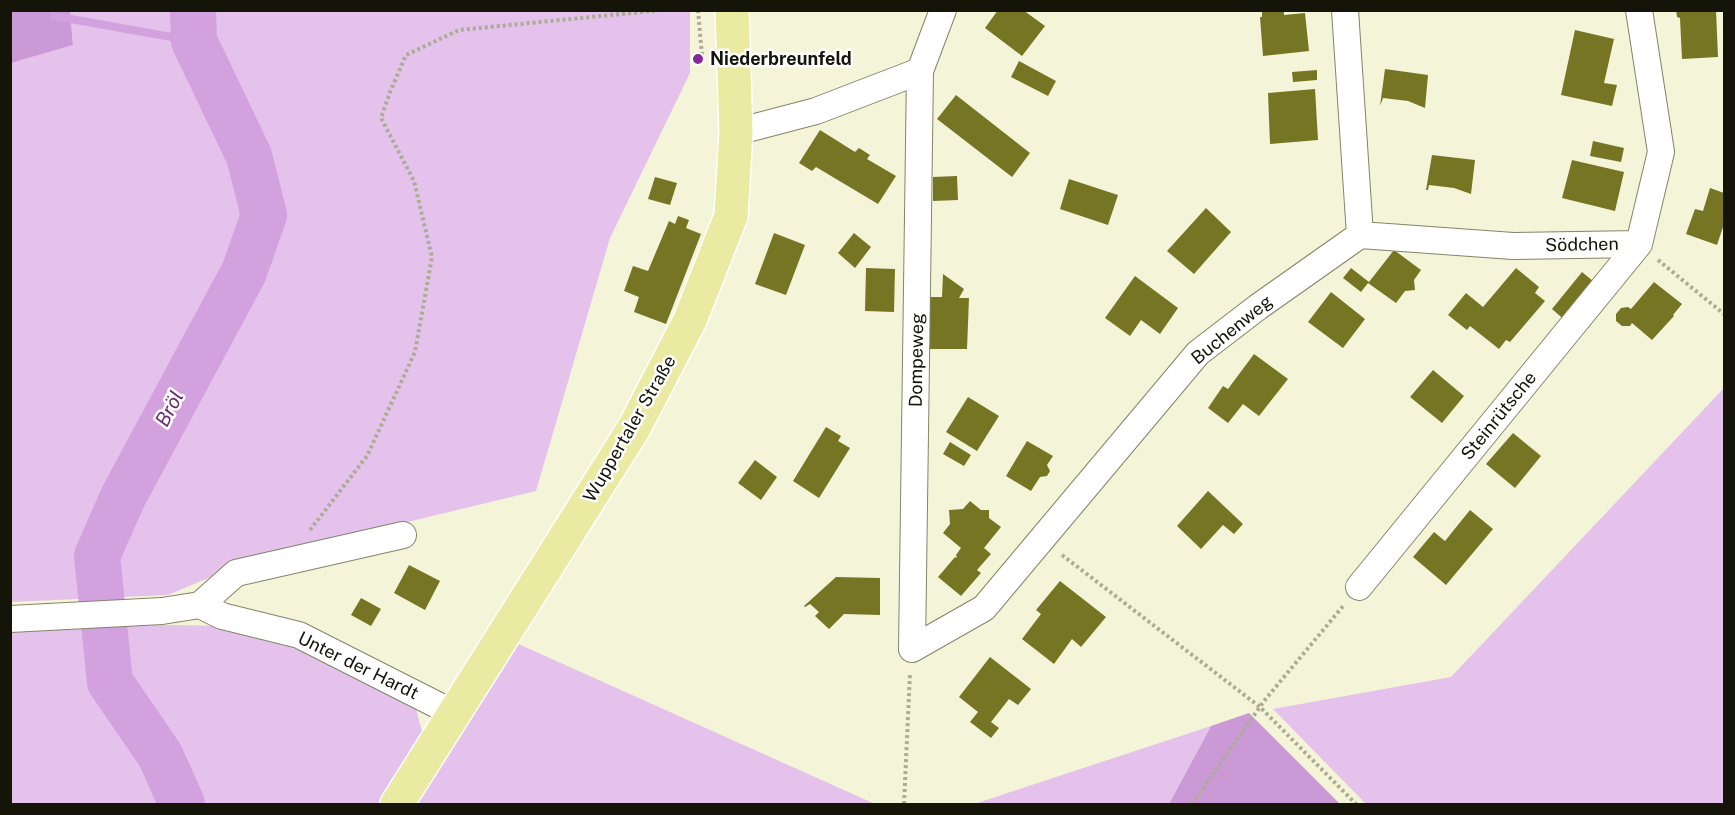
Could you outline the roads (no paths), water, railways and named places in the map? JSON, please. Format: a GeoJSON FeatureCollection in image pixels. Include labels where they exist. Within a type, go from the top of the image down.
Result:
{"type":"FeatureCollection","features":[{"type":"Feature","properties":{"kind":"main road","name":"Wuppertaler Straße"},"geometry":{"type":"LineString","coordinates":[[397,804],[634,428],[690,320],[731,216],[736,132],[732,10]]}},
{"type":"Feature","properties":{"kind":"street","name":"Dompeweg"},"geometry":{"type":"LineString","coordinates":[[912,649],[920,71],[943,10]]}},
{"type":"Feature","properties":{"kind":"street"},"geometry":{"type":"LineString","coordinates":[[1345,10],[1360,235]]}},
{"type":"Feature","properties":{"kind":"street","name":"Södchen"},"geometry":{"type":"LineString","coordinates":[[1360,235],[1513,246],[1639,244],[1661,152],[1639,10]]}},
{"type":"Feature","properties":{"kind":"street"},"geometry":{"type":"LineString","coordinates":[[736,132],[816,111],[920,71]]}},
{"type":"Feature","properties":{"kind":"street","name":"Buchenweg"},"geometry":{"type":"LineString","coordinates":[[912,649],[984,608],[1198,353],[1258,307],[1360,235]]}},
{"type":"Feature","properties":{"kind":"street","name":"Steinrütsche"},"geometry":{"type":"LineString","coordinates":[[1359,587],[1639,244]]}},
{"type":"Feature","properties":{"kind":"street"},"geometry":{"type":"LineString","coordinates":[[12,618],[162,611],[200,605],[236,573],[404,535]]}},
{"type":"Feature","properties":{"kind":"street","name":"Unter der Hardt"},"geometry":{"type":"LineString","coordinates":[[200,605],[222,616],[299,635],[455,714]]}},
{"type":"Feature","properties":{"kind":"waterway","name":"Bröl"},"geometry":{"type":"LineString","coordinates":[[182,804],[160,755],[110,682],[97,556],[123,497],[244,272],[264,215],[249,156],[194,41],[193,10]]}},
{"type":"Feature","properties":{"kind":"waterway"},"geometry":{"type":"LineString","coordinates":[[54,16],[194,41]]}},
{"type":"Feature","properties":{"kind":"place","name":"Niederbreunfeld"},"geometry":{"type":"Point","coordinates":[698,59]}}]}
